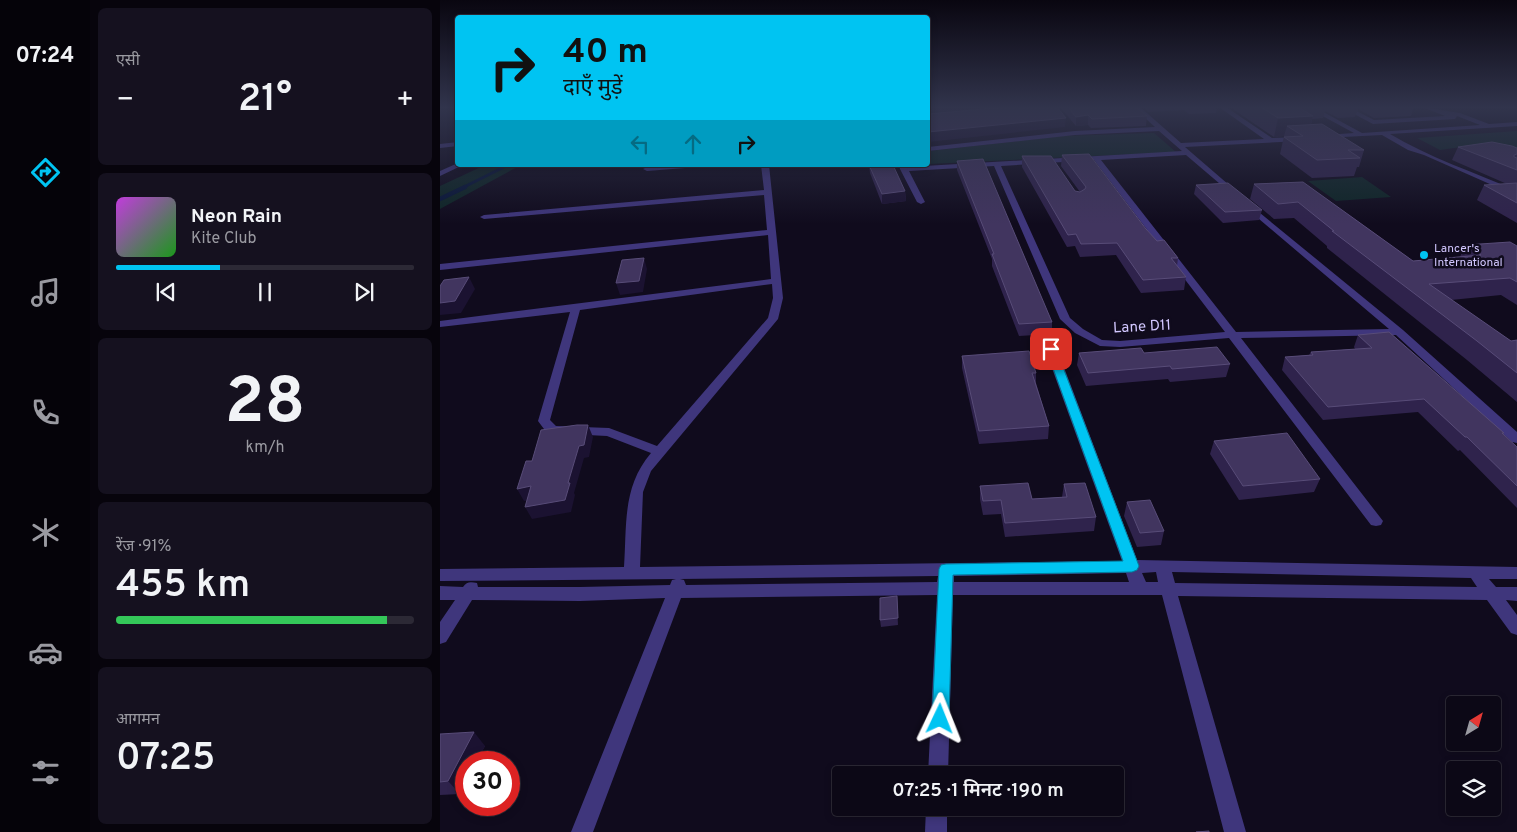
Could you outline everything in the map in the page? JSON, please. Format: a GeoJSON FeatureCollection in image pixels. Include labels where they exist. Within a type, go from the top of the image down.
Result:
{"type":"FeatureCollection","features":[{"type":"Feature","properties":{"kind":"street"},"geometry":{"type":"LineString","coordinates":[[930,149],[957,146]]}},
{"type":"Feature","properties":{"kind":"street"},"geometry":{"type":"LineString","coordinates":[[1180,146],[1399,332],[1517,439]]}},
{"type":"Feature","properties":{"kind":"street"},"geometry":{"type":"LineString","coordinates":[[930,166],[1096,158],[1222,146]]}},
{"type":"Feature","properties":{"kind":"street"},"geometry":{"type":"LineString","coordinates":[[1405,146],[1517,194]]}},
{"type":"Feature","properties":{"kind":"street"},"geometry":{"type":"LineString","coordinates":[[1420,146],[1426,149],[1429,156]]}},
{"type":"Feature","properties":{"kind":"street"},"geometry":{"type":"LineString","coordinates":[[1429,156],[1450,155]]}},
{"type":"Feature","properties":{"kind":"street"},"geometry":{"type":"LineString","coordinates":[[1096,158],[1376,521]]}},
{"type":"Feature","properties":{"kind":"street"},"geometry":{"type":"LineString","coordinates":[[1051,160],[1058,170]]}},
{"type":"Feature","properties":{"kind":"street","name":"Lane D11"},"geometry":{"type":"LineString","coordinates":[[996,163],[1065,319],[1079,331],[1100,343],[1120,344],[1231,335],[1399,332]]}},
{"type":"Feature","properties":{"kind":"street"},"geometry":{"type":"LineString","coordinates":[[440,174],[455,167]]}},
{"type":"Feature","properties":{"kind":"street"},"geometry":{"type":"LineString","coordinates":[[647,170],[678,167]]}},
{"type":"Feature","properties":{"kind":"street"},"geometry":{"type":"LineString","coordinates":[[632,574],[636,492],[645,469],[773,319],[778,298],[765,167]]}},
{"type":"Feature","properties":{"kind":"street"},"geometry":{"type":"LineString","coordinates":[[904,167],[921,202]]}},
{"type":"Feature","properties":{"kind":"street"},"geometry":{"type":"LineString","coordinates":[[484,217],[767,192]]}},
{"type":"Feature","properties":{"kind":"street"},"geometry":{"type":"LineString","coordinates":[[440,267],[771,232]]}},
{"type":"Feature","properties":{"kind":"street"},"geometry":{"type":"LineString","coordinates":[[440,324],[775,281]]}},
{"type":"Feature","properties":{"kind":"street"},"geometry":{"type":"LineString","coordinates":[[576,308],[544,421],[552,430],[609,432],[660,452]]}},
{"type":"Feature","properties":{"kind":"street"},"geometry":{"type":"LineString","coordinates":[[1051,349],[1140,589]]}},
{"type":"Feature","properties":{"kind":"street"},"geometry":{"type":"LineString","coordinates":[[440,575],[683,574],[1132,566],[1517,573]]}},
{"type":"Feature","properties":{"kind":"street"},"geometry":{"type":"LineString","coordinates":[[1162,566],[1235,832]]}},
{"type":"Feature","properties":{"kind":"street"},"geometry":{"type":"LineString","coordinates":[[938,766],[946,569]]}},
{"type":"Feature","properties":{"kind":"street"},"geometry":{"type":"LineString","coordinates":[[1476,573],[1517,628]]}},
{"type":"Feature","properties":{"kind":"street"},"geometry":{"type":"LineString","coordinates":[[582,832],[683,574]]}},
{"type":"Feature","properties":{"kind":"street"},"geometry":{"type":"LineString","coordinates":[[440,637],[480,575]]}},
{"type":"Feature","properties":{"kind":"street"},"geometry":{"type":"LineString","coordinates":[[440,593],[580,594],[676,591],[1168,589],[1517,594]]}},
{"type":"Feature","properties":{"kind":"street"},"geometry":{"type":"LineString","coordinates":[[936,816],[936,832]]}},
{"type":"Feature","properties":{"kind":"green space"},"geometry":{"type":"Polygon","coordinates":[[[975,146],[1169,146],[1176,152],[930,164],[930,151],[975,146]]]}},
{"type":"Feature","properties":{"kind":"green space"},"geometry":{"type":"Polygon","coordinates":[[[1432,146],[1470,146],[1440,150],[1432,146]]]}},
{"type":"Feature","properties":{"kind":"green space"},"geometry":{"type":"Polygon","coordinates":[[[1499,146],[1517,146],[1517,152],[1499,146]]]}},
{"type":"Feature","properties":{"kind":"green space"},"geometry":{"type":"Polygon","coordinates":[[[481,167],[517,167],[440,209],[440,186],[481,167]]]}},
{"type":"Feature","properties":{"kind":"green space"},"geometry":{"type":"Polygon","coordinates":[[[1362,177],[1391,197],[1336,201],[1308,181],[1362,177]]]}},
{"type":"Feature","properties":{"kind":"building"},"geometry":{"type":"Polygon","coordinates":[[[1297,146],[1357,146],[1364,150],[1348,150],[1360,158],[1317,160],[1297,146]]]}},
{"type":"Feature","properties":{"kind":"building"},"geometry":{"type":"Polygon","coordinates":[[[1512,146],[1517,148],[1517,154],[1514,157],[1517,158],[1517,170],[1458,147],[1512,146]]]}},
{"type":"Feature","properties":{"kind":"building"},"geometry":{"type":"Polygon","coordinates":[[[1089,154],[1146,229],[1157,241],[1164,240],[1178,258],[1171,258],[1186,277],[1143,280],[1117,243],[1081,244],[1076,234],[1068,235],[1022,156],[1051,156],[1075,191],[1080,192],[1086,187],[1062,155],[1089,154]]]}},
{"type":"Feature","properties":{"kind":"building"},"geometry":{"type":"Polygon","coordinates":[[[983,159],[1052,322],[1019,324],[992,254],[994,254],[957,161],[983,159]]]}},
{"type":"Feature","properties":{"kind":"building"},"geometry":{"type":"Polygon","coordinates":[[[870,167],[894,167],[905,191],[882,194],[870,167]]]}},
{"type":"Feature","properties":{"kind":"building"},"geometry":{"type":"Polygon","coordinates":[[[1303,182],[1413,261],[1481,255],[1465,245],[1510,242],[1517,246],[1517,282],[1510,278],[1429,284],[1511,341],[1517,340],[1517,373],[1332,231],[1334,231],[1298,202],[1278,204],[1254,184],[1303,182]]]}},
{"type":"Feature","properties":{"kind":"building"},"geometry":{"type":"Polygon","coordinates":[[[1228,183],[1262,210],[1225,212],[1196,185],[1228,183]]]}},
{"type":"Feature","properties":{"kind":"building"},"geometry":{"type":"Polygon","coordinates":[[[1517,183],[1517,203],[1484,185],[1517,183]]]}},
{"type":"Feature","properties":{"kind":"building"},"geometry":{"type":"Polygon","coordinates":[[[644,258],[639,281],[616,283],[622,260],[644,258]]]}},
{"type":"Feature","properties":{"kind":"building"},"geometry":{"type":"Polygon","coordinates":[[[469,277],[455,301],[440,303],[440,286],[444,280],[469,277]]]}},
{"type":"Feature","properties":{"kind":"building"},"geometry":{"type":"Polygon","coordinates":[[[1389,332],[1504,433],[1502,433],[1517,447],[1517,486],[1467,437],[1424,399],[1328,407],[1285,357],[1313,355],[1311,352],[1372,348],[1358,335],[1389,332]]]}},
{"type":"Feature","properties":{"kind":"building"},"geometry":{"type":"Polygon","coordinates":[[[1217,347],[1230,364],[1172,369],[1170,366],[1088,373],[1079,353],[1141,348],[1144,353],[1217,347]]]}},
{"type":"Feature","properties":{"kind":"building"},"geometry":{"type":"Polygon","coordinates":[[[1029,351],[1036,373],[1032,373],[1049,426],[979,431],[962,356],[1029,351]]]}},
{"type":"Feature","properties":{"kind":"building"},"geometry":{"type":"Polygon","coordinates":[[[588,425],[584,445],[579,446],[565,500],[525,507],[531,486],[517,489],[526,461],[532,461],[541,430],[588,425]]]}},
{"type":"Feature","properties":{"kind":"building"},"geometry":{"type":"Polygon","coordinates":[[[1287,433],[1320,479],[1243,486],[1214,441],[1287,433]]]}},
{"type":"Feature","properties":{"kind":"building"},"geometry":{"type":"Polygon","coordinates":[[[1028,483],[1032,499],[1067,497],[1064,484],[1085,483],[1096,517],[1005,523],[1001,500],[983,501],[980,486],[1028,483]]]}},
{"type":"Feature","properties":{"kind":"building"},"geometry":{"type":"Polygon","coordinates":[[[1150,500],[1164,531],[1140,533],[1127,502],[1150,500]]]}},
{"type":"Feature","properties":{"kind":"building"},"geometry":{"type":"Polygon","coordinates":[[[897,596],[898,618],[880,620],[880,598],[897,596]]]}},
{"type":"Feature","properties":{"kind":"building"},"geometry":{"type":"Polygon","coordinates":[[[474,732],[464,751],[455,751],[455,768],[448,781],[440,782],[440,734],[474,732]]]}},
{"type":"Feature","properties":{"kind":"waterway"},"geometry":{"type":"LineString","coordinates":[[462,188],[504,167]]}},
{"type":"Feature","properties":{"kind":"waterway"},"geometry":{"type":"LineString","coordinates":[[440,199],[465,187]]}},
{"type":"Feature","properties":{"kind":"place","name":"Lancer's International"},"geometry":{"type":"Point","coordinates":[1424,255]}},
{"type":"Feature","properties":{"kind":"route"},"geometry":{"type":"LineString","coordinates":[[940,719],[946,569],[1132,566],[1051,349]]}}]}
